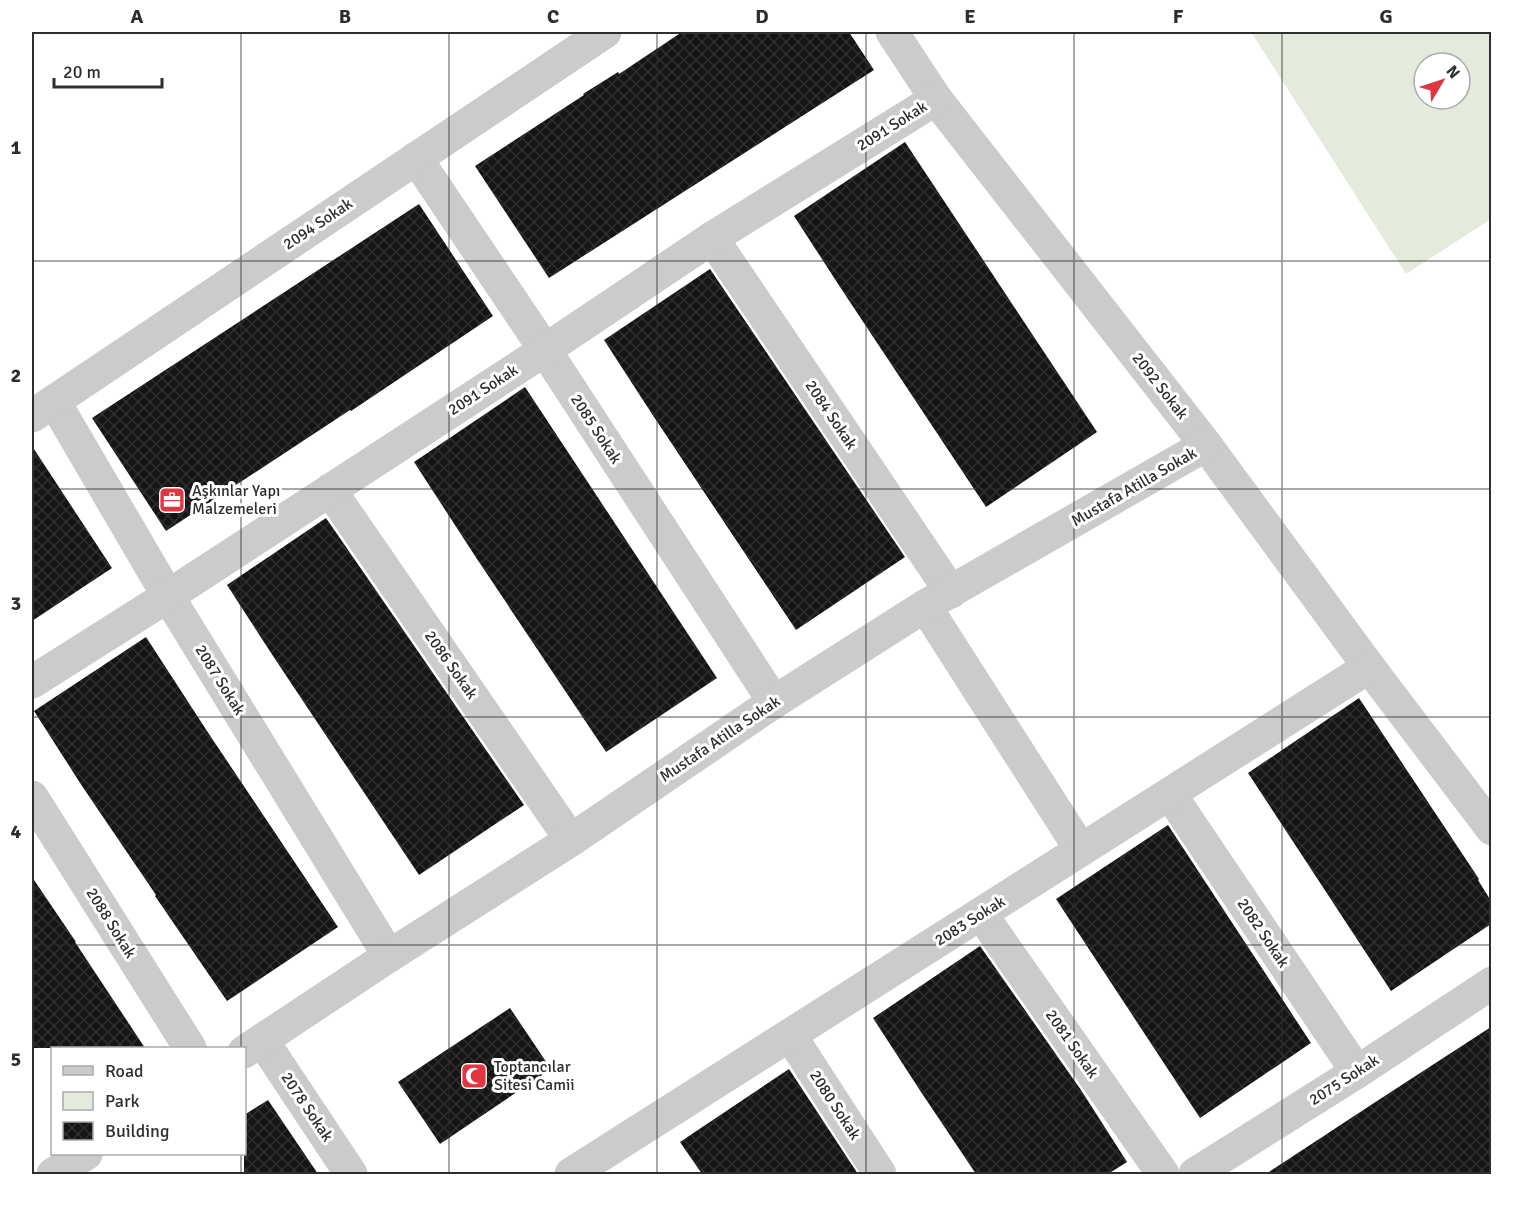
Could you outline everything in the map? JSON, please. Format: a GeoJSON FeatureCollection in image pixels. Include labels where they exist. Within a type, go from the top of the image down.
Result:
{"type":"FeatureCollection","features":[{"type":"Feature","properties":{"kind":"street","name":"2094 Sokak"},"geometry":{"type":"LineString","coordinates":[[43,408],[605,32]]}},
{"type":"Feature","properties":{"kind":"street","name":"2092 Sokak"},"geometry":{"type":"LineString","coordinates":[[892,32],[936,99],[1206,445],[1491,829]]}},
{"type":"Feature","properties":{"kind":"street","name":"2091 Sokak"},"geometry":{"type":"LineString","coordinates":[[32,682],[545,350],[712,238],[936,99]]}},
{"type":"Feature","properties":{"kind":"street","name":"2085 Sokak"},"geometry":{"type":"LineString","coordinates":[[417,158],[774,702]]}},
{"type":"Feature","properties":{"kind":"street","name":"2084 Sokak"},"geometry":{"type":"LineString","coordinates":[[712,238],[938,599],[1081,850]]}},
{"type":"Feature","properties":{"kind":"street","name":"2087 Sokak"},"geometry":{"type":"LineString","coordinates":[[43,408],[168,596],[389,956]]}},
{"type":"Feature","properties":{"kind":"street","name":"Mustafa Atilla Sokak"},"geometry":{"type":"LineString","coordinates":[[253,1046],[571,840],[774,702],[938,599],[1206,445]]}},
{"type":"Feature","properties":{"kind":"street","name":"2086 Sokak"},"geometry":{"type":"LineString","coordinates":[[330,490],[571,840]]}},
{"type":"Feature","properties":{"kind":"street","name":"2083 Sokak"},"geometry":{"type":"LineString","coordinates":[[593,1169],[790,1035],[1370,667]]}},
{"type":"Feature","properties":{"kind":"street","name":"2082 Sokak"},"geometry":{"type":"LineString","coordinates":[[1170,794],[1357,1072]]}},
{"type":"Feature","properties":{"kind":"street","name":"2088 Sokak"},"geometry":{"type":"LineString","coordinates":[[32,797],[189,1047]]}},
{"type":"Feature","properties":{"kind":"street","name":"2081 Sokak"},"geometry":{"type":"LineString","coordinates":[[981,914],[1163,1174]]}},
{"type":"Feature","properties":{"kind":"street","name":"2075 Sokak"},"geometry":{"type":"LineString","coordinates":[[1194,1174],[1357,1072],[1491,983]]}},
{"type":"Feature","properties":{"kind":"street","name":"2080 Sokak"},"geometry":{"type":"LineString","coordinates":[[790,1035],[880,1174]]}},
{"type":"Feature","properties":{"kind":"street","name":"2078 Sokak"},"geometry":{"type":"LineString","coordinates":[[253,1046],[351,1174]]}},
{"type":"Feature","properties":{"kind":"green space"},"geometry":{"type":"Polygon","coordinates":[[[1251,32],[1491,32],[1491,219],[1406,274],[1251,32]]]}},
{"type":"Feature","properties":{"kind":"building"},"geometry":{"type":"Polygon","coordinates":[[[682,32],[849,32],[874,70],[549,278],[475,166],[682,32]]]}},
{"type":"Feature","properties":{"kind":"building"},"geometry":{"type":"Polygon","coordinates":[[[905,142],[1097,432],[986,507],[794,216],[905,142]]]}},
{"type":"Feature","properties":{"kind":"building"},"geometry":{"type":"Polygon","coordinates":[[[419,204],[493,316],[166,531],[92,418],[419,204]]]}},
{"type":"Feature","properties":{"kind":"building"},"geometry":{"type":"Polygon","coordinates":[[[710,269],[905,557],[796,630],[604,340],[710,269]]]}},
{"type":"Feature","properties":{"kind":"building"},"geometry":{"type":"Polygon","coordinates":[[[525,387],[717,678],[606,752],[414,462],[525,387]]]}},
{"type":"Feature","properties":{"kind":"building"},"geometry":{"type":"Polygon","coordinates":[[[32,446],[112,568],[32,621],[32,446]]]}},
{"type":"Feature","properties":{"kind":"building"},"geometry":{"type":"Polygon","coordinates":[[[326,518],[524,805],[419,875],[227,585],[326,518]]]}},
{"type":"Feature","properties":{"kind":"building"},"geometry":{"type":"Polygon","coordinates":[[[146,637],[338,927],[227,1001],[34,711],[146,637]]]}},
{"type":"Feature","properties":{"kind":"building"},"geometry":{"type":"Polygon","coordinates":[[[1359,698],[1479,879],[1491,901],[1491,924],[1391,991],[1248,773],[1359,698]]]}},
{"type":"Feature","properties":{"kind":"building"},"geometry":{"type":"Polygon","coordinates":[[[1168,825],[1311,1043],[1200,1118],[1056,899],[1168,825]]]}},
{"type":"Feature","properties":{"kind":"building"},"geometry":{"type":"Polygon","coordinates":[[[32,877],[144,1047],[32,1048],[32,877]]]}},
{"type":"Feature","properties":{"kind":"building"},"geometry":{"type":"Polygon","coordinates":[[[980,946],[1081,1090],[1127,1162],[1108,1174],[976,1174],[873,1018],[980,946]]]}},
{"type":"Feature","properties":{"kind":"building","name":"Toptancılar Sitesi Camii"},"geometry":{"type":"Polygon","coordinates":[[[510,1008],[551,1069],[440,1144],[398,1082],[510,1008]]]}},
{"type":"Feature","properties":{"kind":"building"},"geometry":{"type":"Polygon","coordinates":[[[1491,1027],[1491,1174],[1266,1174],[1377,1101],[1491,1027]]]}},
{"type":"Feature","properties":{"kind":"building"},"geometry":{"type":"Polygon","coordinates":[[[789,1069],[858,1174],[702,1174],[680,1142],[789,1069]]]}},
{"type":"Feature","properties":{"kind":"building"},"geometry":{"type":"Polygon","coordinates":[[[268,1100],[318,1174],[244,1174],[246,1114],[268,1100]]]}},
{"type":"Feature","properties":{"kind":"place","name":"Aşkınlar Yapı Malzemeleri"},"geometry":{"type":"Point","coordinates":[172,500]}},
{"type":"Feature","properties":{"kind":"place","name":"Toptancılar Sitesi Camii"},"geometry":{"type":"Point","coordinates":[474,1076]}}]}
